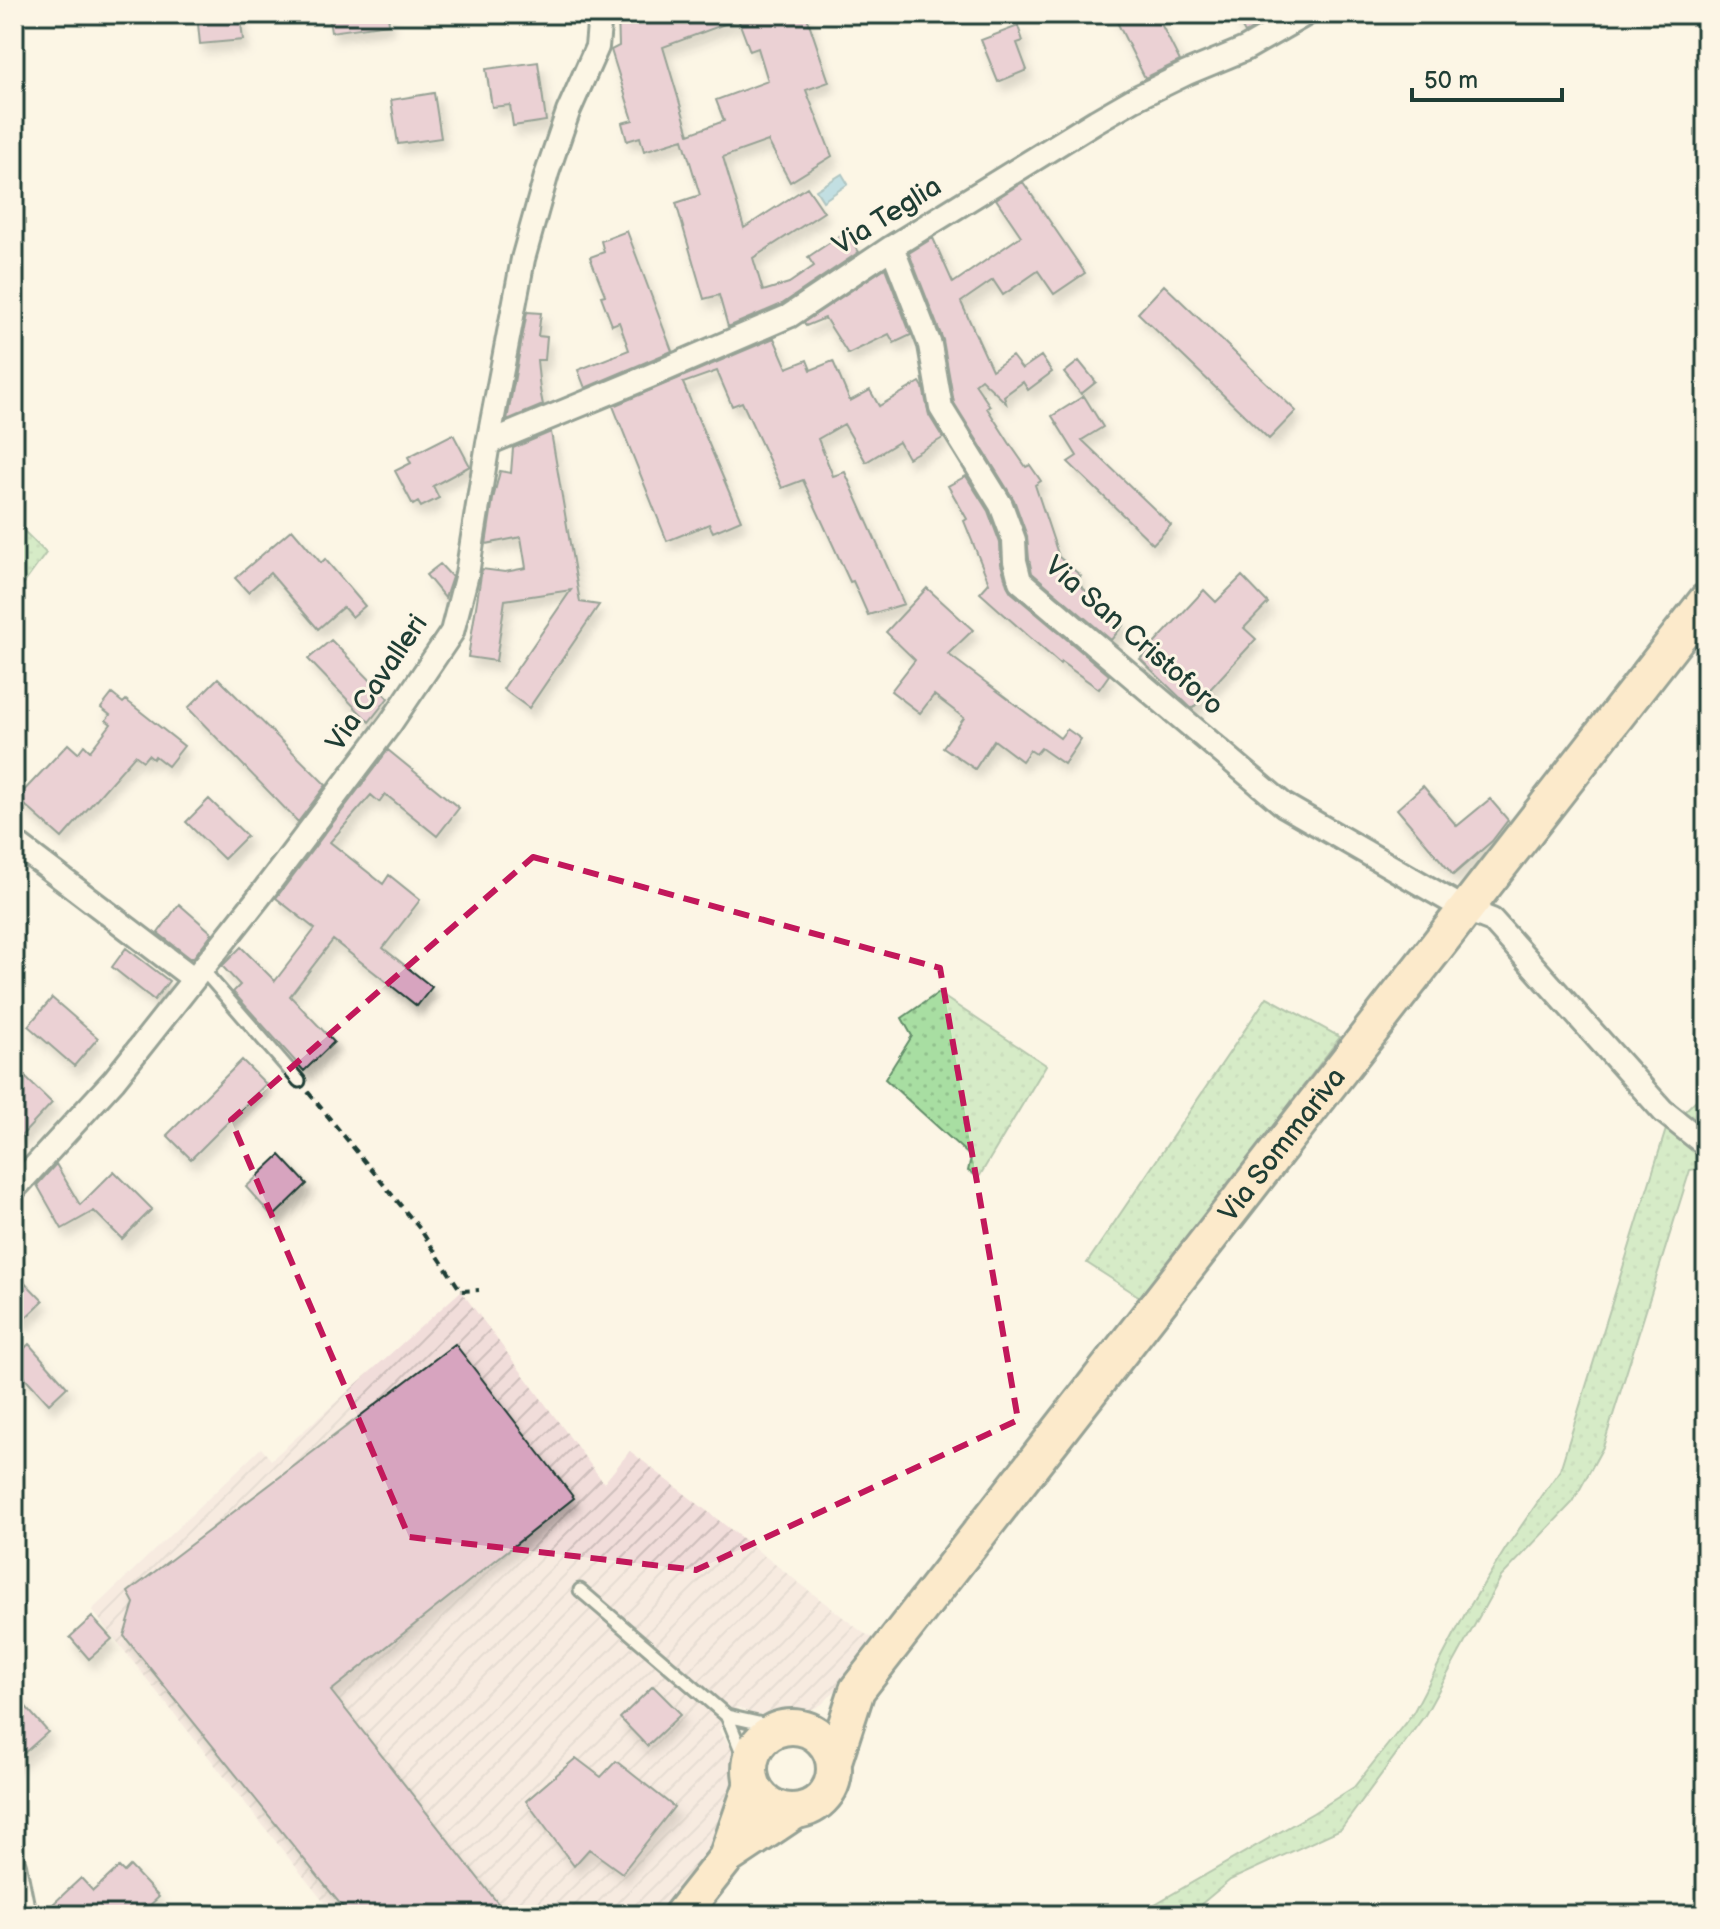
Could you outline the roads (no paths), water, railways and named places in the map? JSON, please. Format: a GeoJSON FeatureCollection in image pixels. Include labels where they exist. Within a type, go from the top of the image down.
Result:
{"type":"FeatureCollection","features":[{"type":"Feature","properties":{"kind":"main road","name":"Via Sommariva"},"geometry":{"type":"LineString","coordinates":[[834,1761],[857,1690],[1706,601]]}},
{"type":"Feature","properties":{"kind":"main road","name":"Via Sommariva"},"geometry":{"type":"LineString","coordinates":[[787,1727],[857,1690]]}},
{"type":"Feature","properties":{"kind":"main road"},"geometry":{"type":"LineString","coordinates":[[681,1915],[726,1858],[796,1811],[822,1799],[830,1788],[834,1761],[829,1747],[820,1736],[808,1729],[787,1727],[768,1733],[758,1743],[751,1756],[751,1777],[726,1858]]}},
{"type":"Feature","properties":{"kind":"main road"},"geometry":{"type":"LineString","coordinates":[[751,1777],[759,1796],[770,1805],[796,1811]]}},
{"type":"Feature","properties":{"kind":"street","name":"Via Cavalleri"},"geometry":{"type":"LineString","coordinates":[[14,1189],[114,1080],[198,974],[390,724],[452,632],[467,574],[523,259],[555,148],[597,47],[600,14]]}},
{"type":"Feature","properties":{"kind":"street","name":"Via Teglia"},"geometry":{"type":"LineString","coordinates":[[488,443],[789,316],[892,247],[1134,99],[1245,49],[1306,14]]}},
{"type":"Feature","properties":{"kind":"street","name":"Via San Cristoforo"},"geometry":{"type":"LineString","coordinates":[[892,247],[930,345],[941,408],[1001,505],[1014,540],[1020,581],[1284,805],[1466,910],[1492,920],[1663,1111],[1706,1145]]}},
{"type":"Feature","properties":{"kind":"street"},"geometry":{"type":"LineString","coordinates":[[14,842],[198,974]]}},
{"type":"Feature","properties":{"kind":"street"},"geometry":{"type":"LineString","coordinates":[[14,1865],[24,1915]]}},
{"type":"Feature","properties":{"kind":"lane"},"geometry":{"type":"LineString","coordinates":[[198,974],[299,1081]]}},
{"type":"Feature","properties":{"kind":"lane"},"geometry":{"type":"LineString","coordinates":[[580,1590],[727,1716],[751,1777]]}},
{"type":"Feature","properties":{"kind":"lane"},"geometry":{"type":"LineString","coordinates":[[727,1716],[787,1727]]}},
{"type":"Feature","properties":{"kind":"water"},"geometry":{"type":"Polygon","coordinates":[[[842,174],[848,184],[823,201],[816,190],[842,174]]]}}]}
